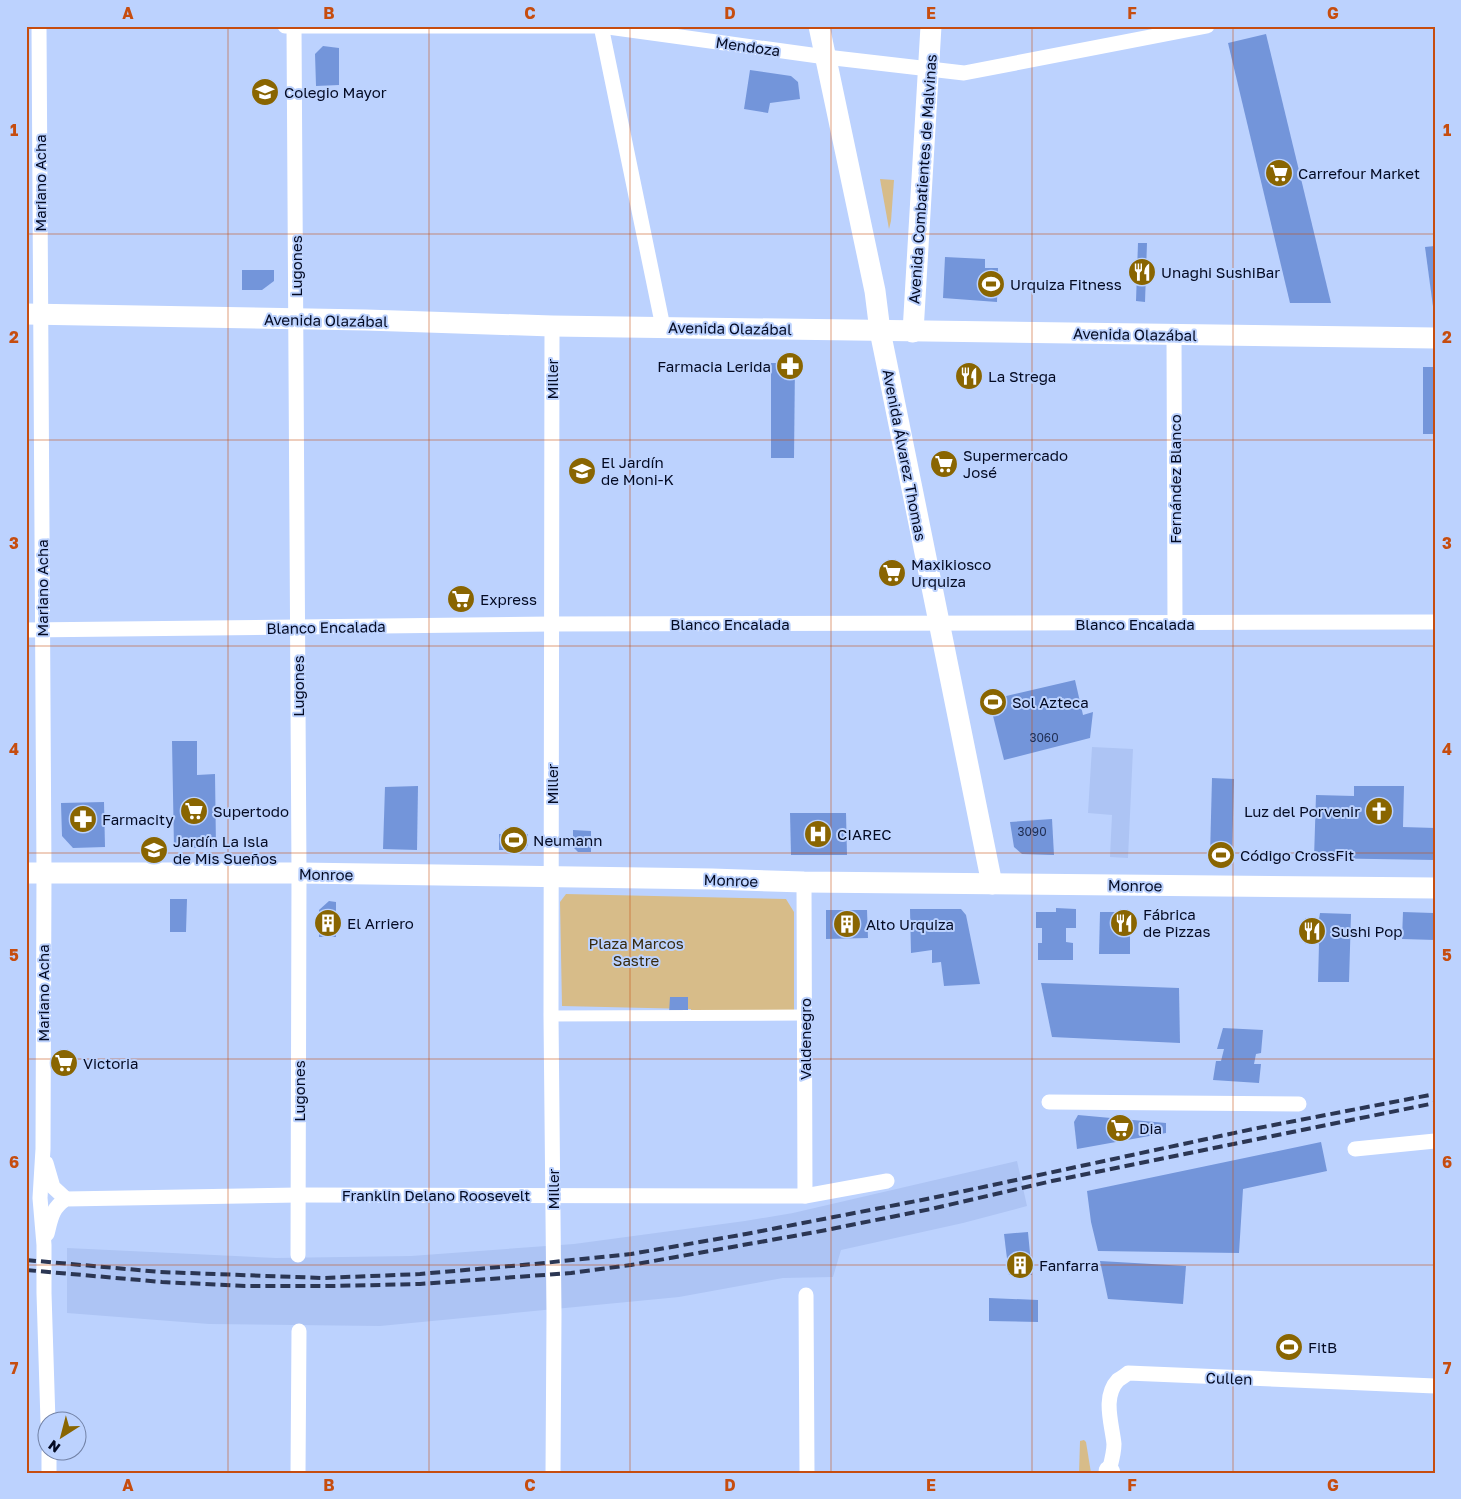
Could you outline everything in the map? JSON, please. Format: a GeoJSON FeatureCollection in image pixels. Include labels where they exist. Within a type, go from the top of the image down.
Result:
{"type":"FeatureCollection","features":[{"type":"Feature","properties":{"kind":"main road","name":"Avenida Álvarez Thomas"},"geometry":{"type":"LineString","coordinates":[[819,26],[875,291],[880,331],[992,884]]}},
{"type":"Feature","properties":{"kind":"main road","name":"Avenida Combatientes de Malvinas"},"geometry":{"type":"LineString","coordinates":[[913,332],[931,26]]}},
{"type":"Feature","properties":{"kind":"main road","name":"Avenida Olazábal"},"geometry":{"type":"LineString","coordinates":[[33,314],[366,320],[552,326],[1435,338]]}},
{"type":"Feature","properties":{"kind":"main road","name":"Monroe"},"geometry":{"type":"LineString","coordinates":[[35,873],[299,873],[804,882],[1435,888]]}},
{"type":"Feature","properties":{"kind":"street","name":"Mariano Acha"},"geometry":{"type":"LineString","coordinates":[[39,26],[33,314],[42,630],[35,873],[43,1149],[48,1174],[54,1187],[66,1199]]}},
{"type":"Feature","properties":{"kind":"street","name":"Mendoza"},"geometry":{"type":"LineString","coordinates":[[284,26],[601,26],[826,57],[964,73],[1207,26]]}},
{"type":"Feature","properties":{"kind":"street","name":"Lugones"},"geometry":{"type":"LineString","coordinates":[[294,26],[299,873],[298,1255]]}},
{"type":"Feature","properties":{"kind":"street"},"geometry":{"type":"LineString","coordinates":[[601,26],[663,327]]}},
{"type":"Feature","properties":{"kind":"street","name":"Miller"},"geometry":{"type":"LineString","coordinates":[[552,326],[551,1016],[554,1314],[553,1473]]}},
{"type":"Feature","properties":{"kind":"street","name":"Fernández Blanco"},"geometry":{"type":"LineString","coordinates":[[1174,334],[1175,624]]}},
{"type":"Feature","properties":{"kind":"street","name":"Blanco Encalada"},"geometry":{"type":"LineString","coordinates":[[26,630],[552,624],[1435,622]]}},
{"type":"Feature","properties":{"kind":"street","name":"Valdenegro"},"geometry":{"type":"LineString","coordinates":[[804,882],[805,1196]]}},
{"type":"Feature","properties":{"kind":"street"},"geometry":{"type":"LineString","coordinates":[[551,1016],[805,1015]]}},
{"type":"Feature","properties":{"kind":"street"},"geometry":{"type":"LineString","coordinates":[[1049,1102],[1299,1104]]}},
{"type":"Feature","properties":{"kind":"street"},"geometry":{"type":"LineString","coordinates":[[1355,1149],[1435,1142]]}},
{"type":"Feature","properties":{"kind":"street","name":"Mariano Acha"},"geometry":{"type":"LineString","coordinates":[[43,1149],[33,1198],[44,1245],[48,1412]]}},
{"type":"Feature","properties":{"kind":"street","name":"Franklin Delano Roosevelt"},"geometry":{"type":"LineString","coordinates":[[66,1199],[298,1195],[805,1196],[888,1181]]}},
{"type":"Feature","properties":{"kind":"street"},"geometry":{"type":"LineString","coordinates":[[44,1245],[51,1216],[57,1205],[66,1199]]}},
{"type":"Feature","properties":{"kind":"street"},"geometry":{"type":"LineString","coordinates":[[806,1294],[807,1473]]}},
{"type":"Feature","properties":{"kind":"street"},"geometry":{"type":"LineString","coordinates":[[298,1473],[299,1332]]}},
{"type":"Feature","properties":{"kind":"street","name":"Cullen"},"geometry":{"type":"LineString","coordinates":[[1109,1472],[1114,1446],[1109,1412],[1112,1389],[1128,1373],[1435,1386]]}},
{"type":"Feature","properties":{"kind":"shaded area"},"geometry":{"type":"Polygon","coordinates":[[[1092,747],[1133,749],[1128,858],[1110,857],[1112,815],[1088,813],[1092,747]]]}},
{"type":"Feature","properties":{"kind":"shaded area"},"geometry":{"type":"Polygon","coordinates":[[[1017,1161],[1027,1206],[963,1223],[841,1250],[833,1277],[783,1278],[679,1297],[380,1326],[209,1324],[67,1313],[67,1248],[276,1258],[411,1256],[574,1244],[793,1213],[1017,1161]]]}},
{"type":"Feature","properties":{"kind":"green space"},"geometry":{"type":"Polygon","coordinates":[[[880,179],[894,180],[889,229],[880,179]]]}},
{"type":"Feature","properties":{"kind":"green space","name":"Plaza Marcos Sastre"},"geometry":{"type":"Polygon","coordinates":[[[566,894],[786,899],[794,912],[794,1011],[691,1015],[691,1009],[562,1006],[560,902],[566,894]]]}},
{"type":"Feature","properties":{"kind":"green space"},"geometry":{"type":"Polygon","coordinates":[[[1084,1440],[1086,1442],[1091,1473],[1079,1473],[1080,1441],[1084,1440]]]}},
{"type":"Feature","properties":{"kind":"building","name":"Carrefour Market"},"geometry":{"type":"Polygon","coordinates":[[[1266,34],[1331,303],[1290,303],[1228,43],[1266,34]]]}},
{"type":"Feature","properties":{"kind":"building"},"geometry":{"type":"Polygon","coordinates":[[[323,46],[339,48],[339,85],[316,86],[315,54],[323,46]]]}},
{"type":"Feature","properties":{"kind":"building"},"geometry":{"type":"Polygon","coordinates":[[[750,70],[791,76],[798,82],[800,99],[770,103],[768,113],[744,109],[750,70]]]}},
{"type":"Feature","properties":{"kind":"building","name":"Unaghi SushiBar"},"geometry":{"type":"Polygon","coordinates":[[[1138,243],[1147,243],[1145,302],[1136,301],[1138,243]]]}},
{"type":"Feature","properties":{"kind":"building"},"geometry":{"type":"Polygon","coordinates":[[[1435,246],[1435,314],[1434,314],[1425,247],[1435,246]]]}},
{"type":"Feature","properties":{"kind":"building"},"geometry":{"type":"Polygon","coordinates":[[[945,257],[985,259],[985,268],[998,268],[997,302],[943,298],[945,257]]]}},
{"type":"Feature","properties":{"kind":"building"},"geometry":{"type":"Polygon","coordinates":[[[242,270],[274,270],[274,281],[262,290],[242,290],[242,270]]]}},
{"type":"Feature","properties":{"kind":"building"},"geometry":{"type":"Polygon","coordinates":[[[771,363],[795,363],[794,458],[771,458],[771,363]]]}},
{"type":"Feature","properties":{"kind":"building"},"geometry":{"type":"Polygon","coordinates":[[[1423,367],[1435,367],[1435,434],[1423,434],[1423,367]]]}},
{"type":"Feature","properties":{"kind":"building"},"geometry":{"type":"Polygon","coordinates":[[[1075,680],[1083,715],[1093,712],[1090,738],[1004,760],[989,700],[1075,680]]]}},
{"type":"Feature","properties":{"kind":"building","name":"Supertodo"},"geometry":{"type":"Polygon","coordinates":[[[172,741],[197,741],[197,775],[215,774],[216,848],[174,848],[172,741]]]}},
{"type":"Feature","properties":{"kind":"building"},"geometry":{"type":"Polygon","coordinates":[[[1212,778],[1234,779],[1232,857],[1210,856],[1212,778]]]}},
{"type":"Feature","properties":{"kind":"building"},"geometry":{"type":"Polygon","coordinates":[[[418,786],[417,850],[383,849],[385,787],[418,786]]]}},
{"type":"Feature","properties":{"kind":"building"},"geometry":{"type":"Polygon","coordinates":[[[1354,786],[1404,786],[1403,827],[1435,828],[1435,860],[1314,858],[1316,795],[1354,796],[1354,786]]]}},
{"type":"Feature","properties":{"kind":"building","name":"Farmacity"},"geometry":{"type":"Polygon","coordinates":[[[104,802],[105,847],[73,848],[62,836],[61,803],[104,802]]]}},
{"type":"Feature","properties":{"kind":"building","name":"CIAREC"},"geometry":{"type":"Polygon","coordinates":[[[790,813],[846,813],[847,855],[791,855],[790,813]]]}},
{"type":"Feature","properties":{"kind":"building"},"geometry":{"type":"Polygon","coordinates":[[[1052,819],[1054,855],[1022,854],[1014,847],[1010,822],[1052,819]]]}},
{"type":"Feature","properties":{"kind":"building"},"geometry":{"type":"Polygon","coordinates":[[[573,830],[591,831],[591,852],[578,852],[573,847],[573,830]]]}},
{"type":"Feature","properties":{"kind":"building","name":"Neumann"},"geometry":{"type":"Polygon","coordinates":[[[499,834],[528,834],[528,845],[525,850],[499,850],[499,834]]]}},
{"type":"Feature","properties":{"kind":"building"},"geometry":{"type":"Polygon","coordinates":[[[170,899],[187,899],[186,932],[170,932],[170,899]]]}},
{"type":"Feature","properties":{"kind":"building","name":"El Arriero"},"geometry":{"type":"Polygon","coordinates":[[[329,901],[336,902],[336,937],[319,937],[319,910],[329,901]]]}},
{"type":"Feature","properties":{"kind":"building"},"geometry":{"type":"Polygon","coordinates":[[[1056,908],[1076,909],[1076,928],[1066,928],[1066,942],[1073,943],[1073,960],[1038,960],[1038,943],[1042,943],[1042,928],[1036,928],[1036,912],[1056,912],[1056,908]]]}},
{"type":"Feature","properties":{"kind":"building"},"geometry":{"type":"Polygon","coordinates":[[[910,909],[961,909],[966,915],[980,984],[944,986],[941,962],[932,963],[932,950],[911,953],[910,909]]]}},
{"type":"Feature","properties":{"kind":"building","name":"Alto Urquiza"},"geometry":{"type":"Polygon","coordinates":[[[826,910],[867,910],[868,938],[826,939],[826,910]]]}},
{"type":"Feature","properties":{"kind":"building"},"geometry":{"type":"Polygon","coordinates":[[[1100,912],[1130,912],[1130,954],[1099,954],[1100,912]]]}},
{"type":"Feature","properties":{"kind":"building"},"geometry":{"type":"Polygon","coordinates":[[[1403,912],[1433,913],[1435,916],[1435,940],[1402,939],[1403,912]]]}},
{"type":"Feature","properties":{"kind":"building"},"geometry":{"type":"Polygon","coordinates":[[[1320,913],[1351,914],[1349,982],[1318,982],[1319,944],[1305,944],[1305,918],[1319,919],[1320,913]]]}},
{"type":"Feature","properties":{"kind":"building"},"geometry":{"type":"Polygon","coordinates":[[[1041,983],[1179,988],[1180,1043],[1052,1037],[1041,983]]]}},
{"type":"Feature","properties":{"kind":"building"},"geometry":{"type":"Polygon","coordinates":[[[670,997],[688,997],[688,1013],[669,1013],[670,997]]]}},
{"type":"Feature","properties":{"kind":"building"},"geometry":{"type":"Polygon","coordinates":[[[1223,1028],[1263,1030],[1261,1053],[1256,1054],[1254,1064],[1261,1064],[1259,1083],[1213,1080],[1216,1061],[1221,1061],[1224,1049],[1217,1049],[1223,1028]]]}},
{"type":"Feature","properties":{"kind":"building","name":"Dia"},"geometry":{"type":"Polygon","coordinates":[[[1078,1115],[1166,1123],[1166,1133],[1077,1149],[1074,1122],[1078,1115]]]}},
{"type":"Feature","properties":{"kind":"building"},"geometry":{"type":"Polygon","coordinates":[[[1321,1142],[1327,1171],[1243,1189],[1239,1253],[1098,1251],[1091,1222],[1087,1191],[1321,1142]]]}},
{"type":"Feature","properties":{"kind":"building"},"geometry":{"type":"Polygon","coordinates":[[[1028,1232],[1032,1275],[1009,1275],[1004,1234],[1028,1232]]]}},
{"type":"Feature","properties":{"kind":"building"},"geometry":{"type":"Polygon","coordinates":[[[1100,1261],[1186,1266],[1183,1304],[1108,1299],[1100,1261]]]}},
{"type":"Feature","properties":{"kind":"building"},"geometry":{"type":"Polygon","coordinates":[[[989,1298],[1038,1300],[1038,1322],[989,1321],[989,1298]]]}},
{"type":"Feature","properties":{"kind":"railway"},"geometry":{"type":"LineString","coordinates":[[26,1260],[160,1272],[323,1278],[420,1274],[631,1254],[932,1198],[1253,1129],[1435,1094]]}},
{"type":"Feature","properties":{"kind":"railway"},"geometry":{"type":"LineString","coordinates":[[26,1270],[162,1282],[245,1286],[420,1284],[571,1273],[631,1265],[816,1232],[931,1209],[1052,1181],[1435,1103]]}},
{"type":"Feature","properties":{"kind":"place","name":"Colegio Mayor"},"geometry":{"type":"Point","coordinates":[265,92]}},
{"type":"Feature","properties":{"kind":"place","name":"Carrefour Market"},"geometry":{"type":"Point","coordinates":[1279,173]}},
{"type":"Feature","properties":{"kind":"place","name":"Unaghi SushiBar"},"geometry":{"type":"Point","coordinates":[1142,272]}},
{"type":"Feature","properties":{"kind":"place","name":"Urquiza Fitness"},"geometry":{"type":"Point","coordinates":[991,284]}},
{"type":"Feature","properties":{"kind":"place","name":"Farmacia Lerida"},"geometry":{"type":"Point","coordinates":[790,366]}},
{"type":"Feature","properties":{"kind":"place","name":"La Strega"},"geometry":{"type":"Point","coordinates":[969,376]}},
{"type":"Feature","properties":{"kind":"place","name":"Supermercado José"},"geometry":{"type":"Point","coordinates":[944,464]}},
{"type":"Feature","properties":{"kind":"place","name":"El Jardín de Moni-K"},"geometry":{"type":"Point","coordinates":[582,471]}},
{"type":"Feature","properties":{"kind":"place","name":"Maxikiosco Urquiza"},"geometry":{"type":"Point","coordinates":[892,573]}},
{"type":"Feature","properties":{"kind":"place","name":"Express"},"geometry":{"type":"Point","coordinates":[461,599]}},
{"type":"Feature","properties":{"kind":"place","name":"Sol Azteca"},"geometry":{"type":"Point","coordinates":[993,702]}},
{"type":"Feature","properties":{"kind":"place","name":"Supertodo"},"geometry":{"type":"Point","coordinates":[194,811]}},
{"type":"Feature","properties":{"kind":"place","name":"Luz del Porvenir"},"geometry":{"type":"Point","coordinates":[1379,811]}},
{"type":"Feature","properties":{"kind":"place","name":"Farmacity"},"geometry":{"type":"Point","coordinates":[83,819]}},
{"type":"Feature","properties":{"kind":"place","name":"CIAREC"},"geometry":{"type":"Point","coordinates":[818,834]}},
{"type":"Feature","properties":{"kind":"place","name":"Neumann"},"geometry":{"type":"Point","coordinates":[514,840]}},
{"type":"Feature","properties":{"kind":"place","name":"Jardín La Isla de Mis Sueños"},"geometry":{"type":"Point","coordinates":[154,850]}},
{"type":"Feature","properties":{"kind":"place","name":"Código CrossFit"},"geometry":{"type":"Point","coordinates":[1221,855]}},
{"type":"Feature","properties":{"kind":"place","name":"El Arriero"},"geometry":{"type":"Point","coordinates":[328,923]}},
{"type":"Feature","properties":{"kind":"place","name":"Fábrica de Pizzas"},"geometry":{"type":"Point","coordinates":[1124,923]}},
{"type":"Feature","properties":{"kind":"place","name":"Alto Urquiza"},"geometry":{"type":"Point","coordinates":[847,924]}},
{"type":"Feature","properties":{"kind":"place","name":"Sushi Pop"},"geometry":{"type":"Point","coordinates":[1312,931]}},
{"type":"Feature","properties":{"kind":"place","name":"Victoria"},"geometry":{"type":"Point","coordinates":[64,1063]}},
{"type":"Feature","properties":{"kind":"place","name":"Dia"},"geometry":{"type":"Point","coordinates":[1120,1128]}},
{"type":"Feature","properties":{"kind":"place","name":"Fanfarra"},"geometry":{"type":"Point","coordinates":[1020,1265]}},
{"type":"Feature","properties":{"kind":"place","name":"FitB"},"geometry":{"type":"Point","coordinates":[1289,1347]}}]}
